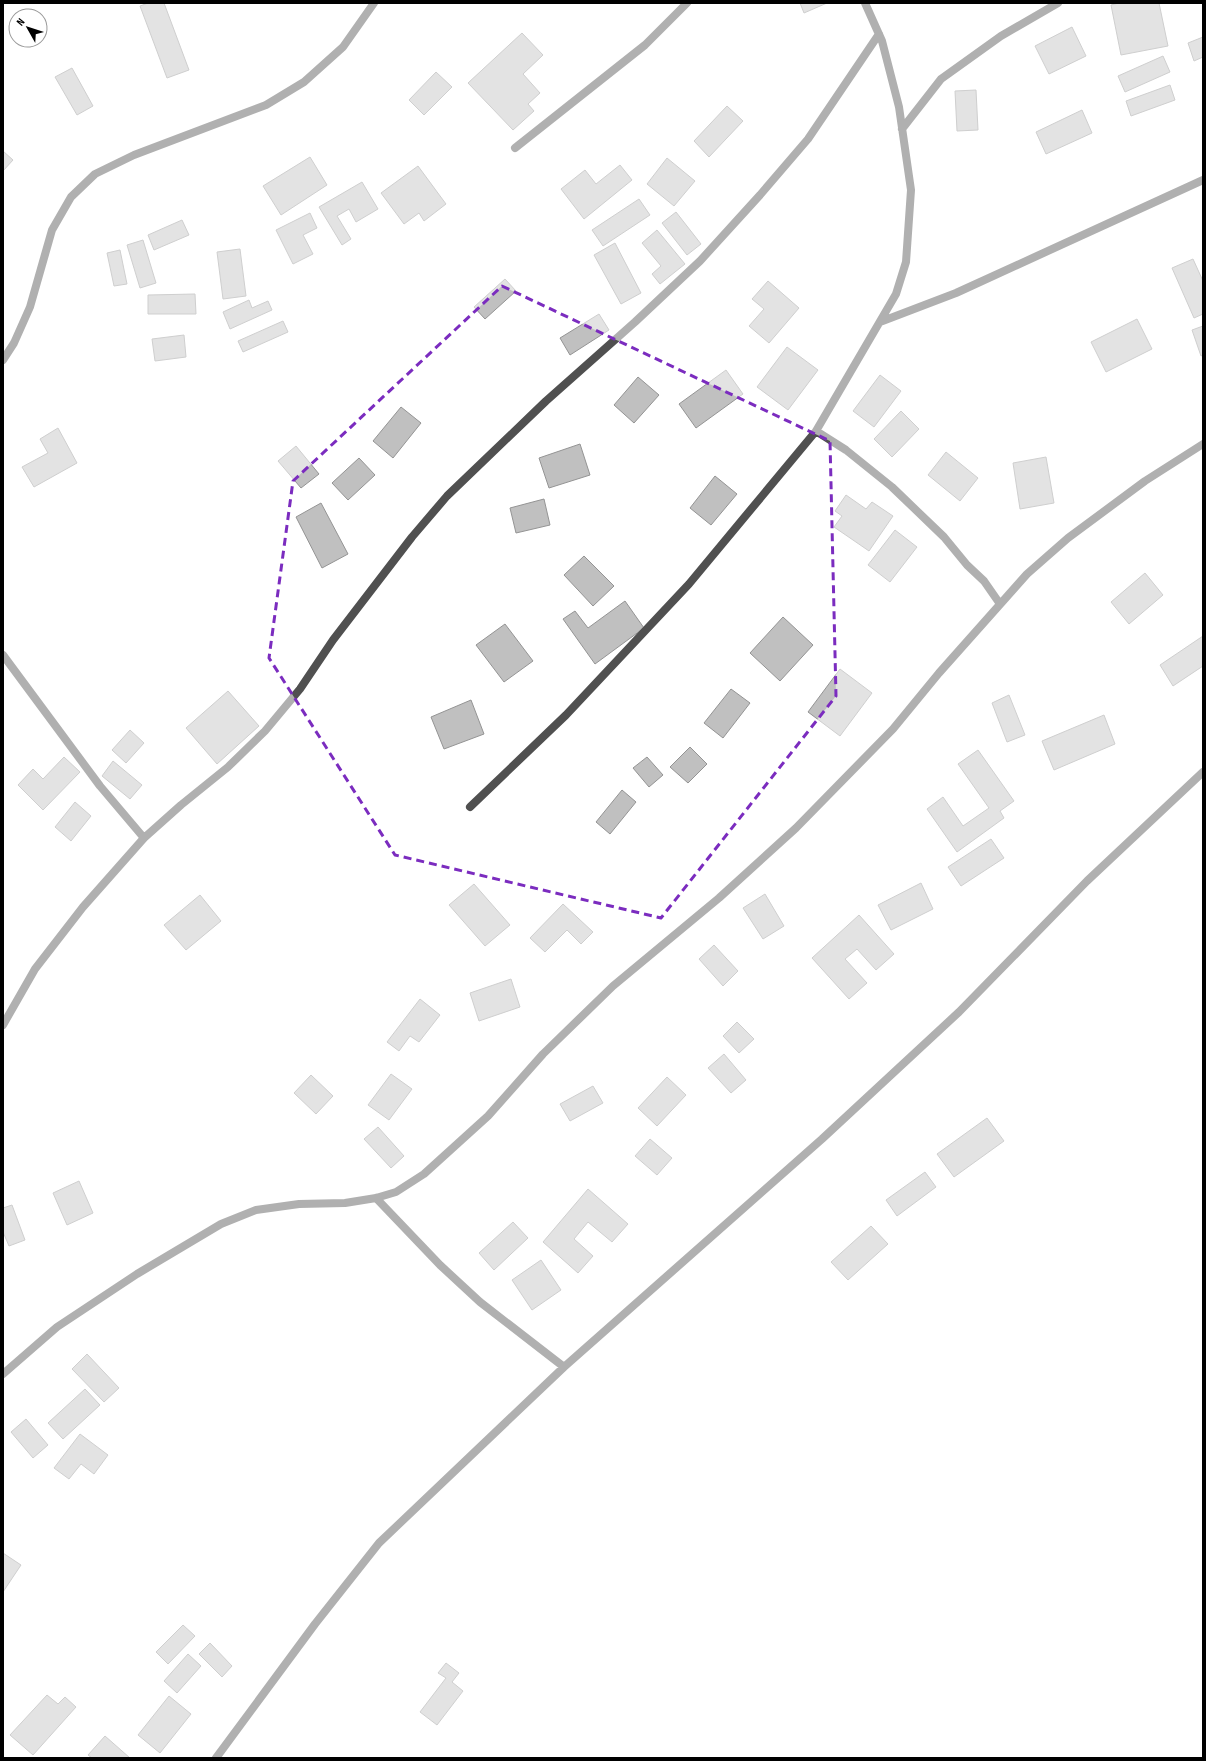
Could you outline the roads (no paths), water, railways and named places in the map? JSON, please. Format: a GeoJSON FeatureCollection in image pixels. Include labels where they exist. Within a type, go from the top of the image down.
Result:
{"type":"FeatureCollection","features":[{"type":"Feature","properties":{"kind":"street"},"geometry":{"type":"LineString","coordinates":[[3,360],[14,344],[30,307],[52,230],[71,197],[80,188],[95,174],[134,156],[266,105],[304,82],[343,47],[374,3]]}},
{"type":"Feature","properties":{"kind":"street"},"geometry":{"type":"LineString","coordinates":[[515,148],[645,45],[687,3]]}},
{"type":"Feature","properties":{"kind":"street"},"geometry":{"type":"LineString","coordinates":[[470,807],[566,715],[689,584],[816,431],[896,294],[906,262],[911,190],[898,107],[879,34],[865,3]]}},
{"type":"Feature","properties":{"kind":"street"},"geometry":{"type":"LineString","coordinates":[[902,129],[941,79],[1001,36],[1058,3]]}},
{"type":"Feature","properties":{"kind":"street"},"geometry":{"type":"LineString","coordinates":[[3,1025],[35,969],[83,907],[144,838],[181,805],[228,768],[265,731],[300,689],[333,640],[407,543],[447,496],[546,401],[635,322],[689,271],[760,195],[808,139],[879,34]]}},
{"type":"Feature","properties":{"kind":"street"},"geometry":{"type":"LineString","coordinates":[[880,322],[956,293],[1203,180]]}},
{"type":"Feature","properties":{"kind":"street"},"geometry":{"type":"LineString","coordinates":[[816,431],[846,450],[892,487],[944,537],[967,565],[984,581],[1000,604]]}},
{"type":"Feature","properties":{"kind":"street"},"geometry":{"type":"LineString","coordinates":[[3,1374],[57,1327],[137,1274],[221,1224],[256,1210],[299,1204],[345,1203],[376,1198],[396,1192],[424,1174],[488,1116],[543,1054],[613,986],[719,898],[796,828],[893,729],[939,673],[1027,574],[1068,538],[1145,481],[1203,444]]}},
{"type":"Feature","properties":{"kind":"street"},"geometry":{"type":"LineString","coordinates":[[3,655],[100,786],[144,838]]}},
{"type":"Feature","properties":{"kind":"street"},"geometry":{"type":"LineString","coordinates":[[216,1758],[315,1624],[380,1543],[564,1367],[822,1139],[960,1012],[1087,881],[1203,772]]}},
{"type":"Feature","properties":{"kind":"street"},"geometry":{"type":"LineString","coordinates":[[376,1198],[440,1265],[480,1302],[564,1367]]}}]}
